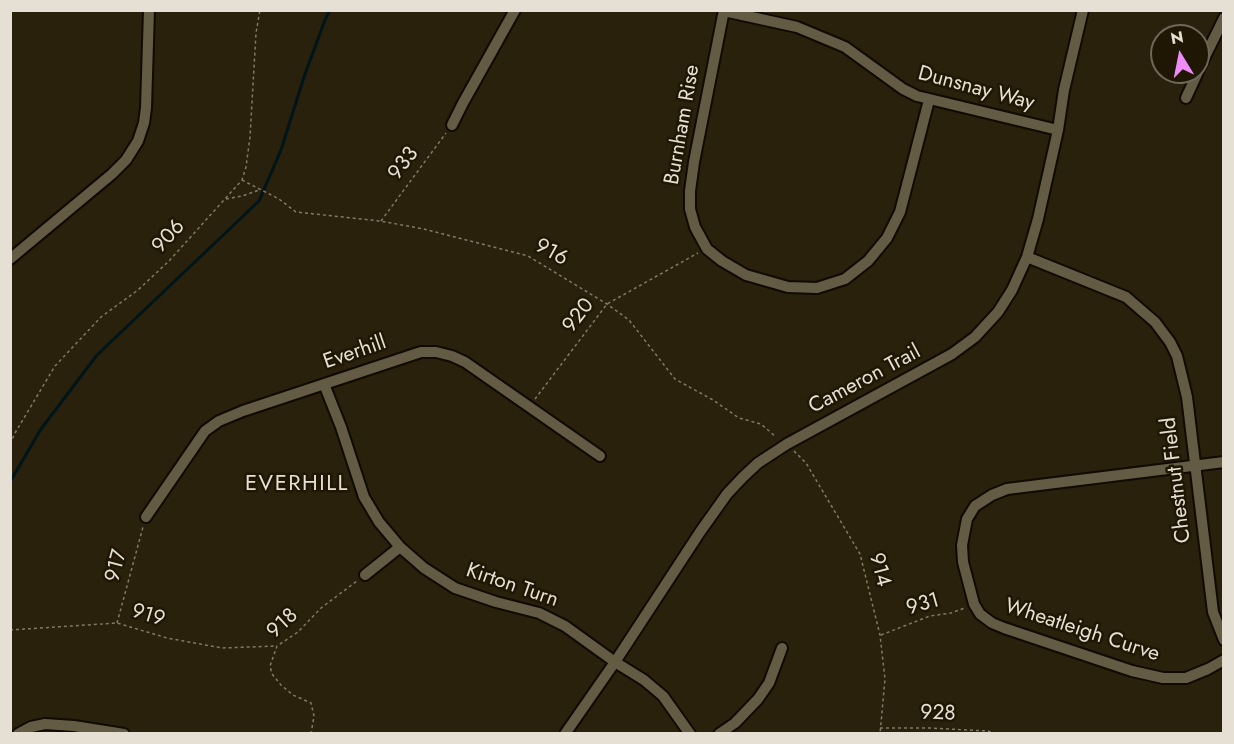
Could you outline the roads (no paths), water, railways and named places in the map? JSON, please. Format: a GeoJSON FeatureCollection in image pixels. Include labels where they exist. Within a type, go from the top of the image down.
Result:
{"type":"FeatureCollection","features":[{"type":"Feature","properties":{"kind":"street"},"geometry":{"type":"LineString","coordinates":[[10,259],[112,174],[126,160],[138,141],[146,108],[149,10]]}},
{"type":"Feature","properties":{"kind":"street"},"geometry":{"type":"LineString","coordinates":[[452,125],[515,10]]}},
{"type":"Feature","properties":{"kind":"street","name":"Cameron Trail"},"geometry":{"type":"LineString","coordinates":[[565,734],[727,494],[758,463],[783,442],[952,354],[987,326],[1005,302],[1027,257],[1038,219],[1083,10]]}},
{"type":"Feature","properties":{"kind":"street","name":"Dunsnay Way"},"geometry":{"type":"LineString","coordinates":[[724,11],[797,27],[845,47],[903,89],[929,100],[1058,130]]}},
{"type":"Feature","properties":{"kind":"street","name":"Burnham Rise"},"geometry":{"type":"LineString","coordinates":[[724,11],[690,191],[690,209],[694,227],[707,249],[740,272],[788,287],[818,288],[845,279],[858,271],[887,238],[900,212],[929,100]]}},
{"type":"Feature","properties":{"kind":"street"},"geometry":{"type":"LineString","coordinates":[[1210,47],[1224,18]]}},
{"type":"Feature","properties":{"kind":"street"},"geometry":{"type":"LineString","coordinates":[[1186,98],[1192,84]]}},
{"type":"Feature","properties":{"kind":"street","name":"Chestnut Field"},"geometry":{"type":"LineString","coordinates":[[1027,257],[1126,297],[1155,321],[1170,342],[1177,356],[1184,383],[1213,612],[1224,640]]}},
{"type":"Feature","properties":{"kind":"street","name":"Everhill"},"geometry":{"type":"LineString","coordinates":[[146,517],[205,431],[230,416],[421,352],[436,352],[465,362],[600,456]]}},
{"type":"Feature","properties":{"kind":"street","name":"Kirton Turn"},"geometry":{"type":"LineString","coordinates":[[324,384],[364,497],[375,516],[400,547],[441,581],[468,594],[525,608],[552,618],[565,626],[644,680],[663,696],[690,734]]}},
{"type":"Feature","properties":{"kind":"street","name":"Wheatleigh Curve"},"geometry":{"type":"LineString","coordinates":[[1224,462],[1007,489],[975,506],[967,519],[962,545],[963,562],[974,604],[980,614],[992,623],[1020,635],[1132,671],[1162,678],[1186,678],[1224,660]]}},
{"type":"Feature","properties":{"kind":"street"},"geometry":{"type":"LineString","coordinates":[[365,575],[400,547]]}},
{"type":"Feature","properties":{"kind":"street"},"geometry":{"type":"LineString","coordinates":[[719,734],[735,723],[770,683],[782,648]]}},
{"type":"Feature","properties":{"kind":"street"},"geometry":{"type":"LineString","coordinates":[[18,734],[31,727],[45,724],[124,734]]}},
{"type":"Feature","properties":{"kind":"waterway"},"geometry":{"type":"LineString","coordinates":[[10,482],[41,429],[97,355],[259,201],[281,150],[305,74],[330,10]]}},
{"type":"Feature","properties":{"kind":"district","name":"EVERHILL"},"geometry":{"type":"Point","coordinates":[297,485]}}]}
